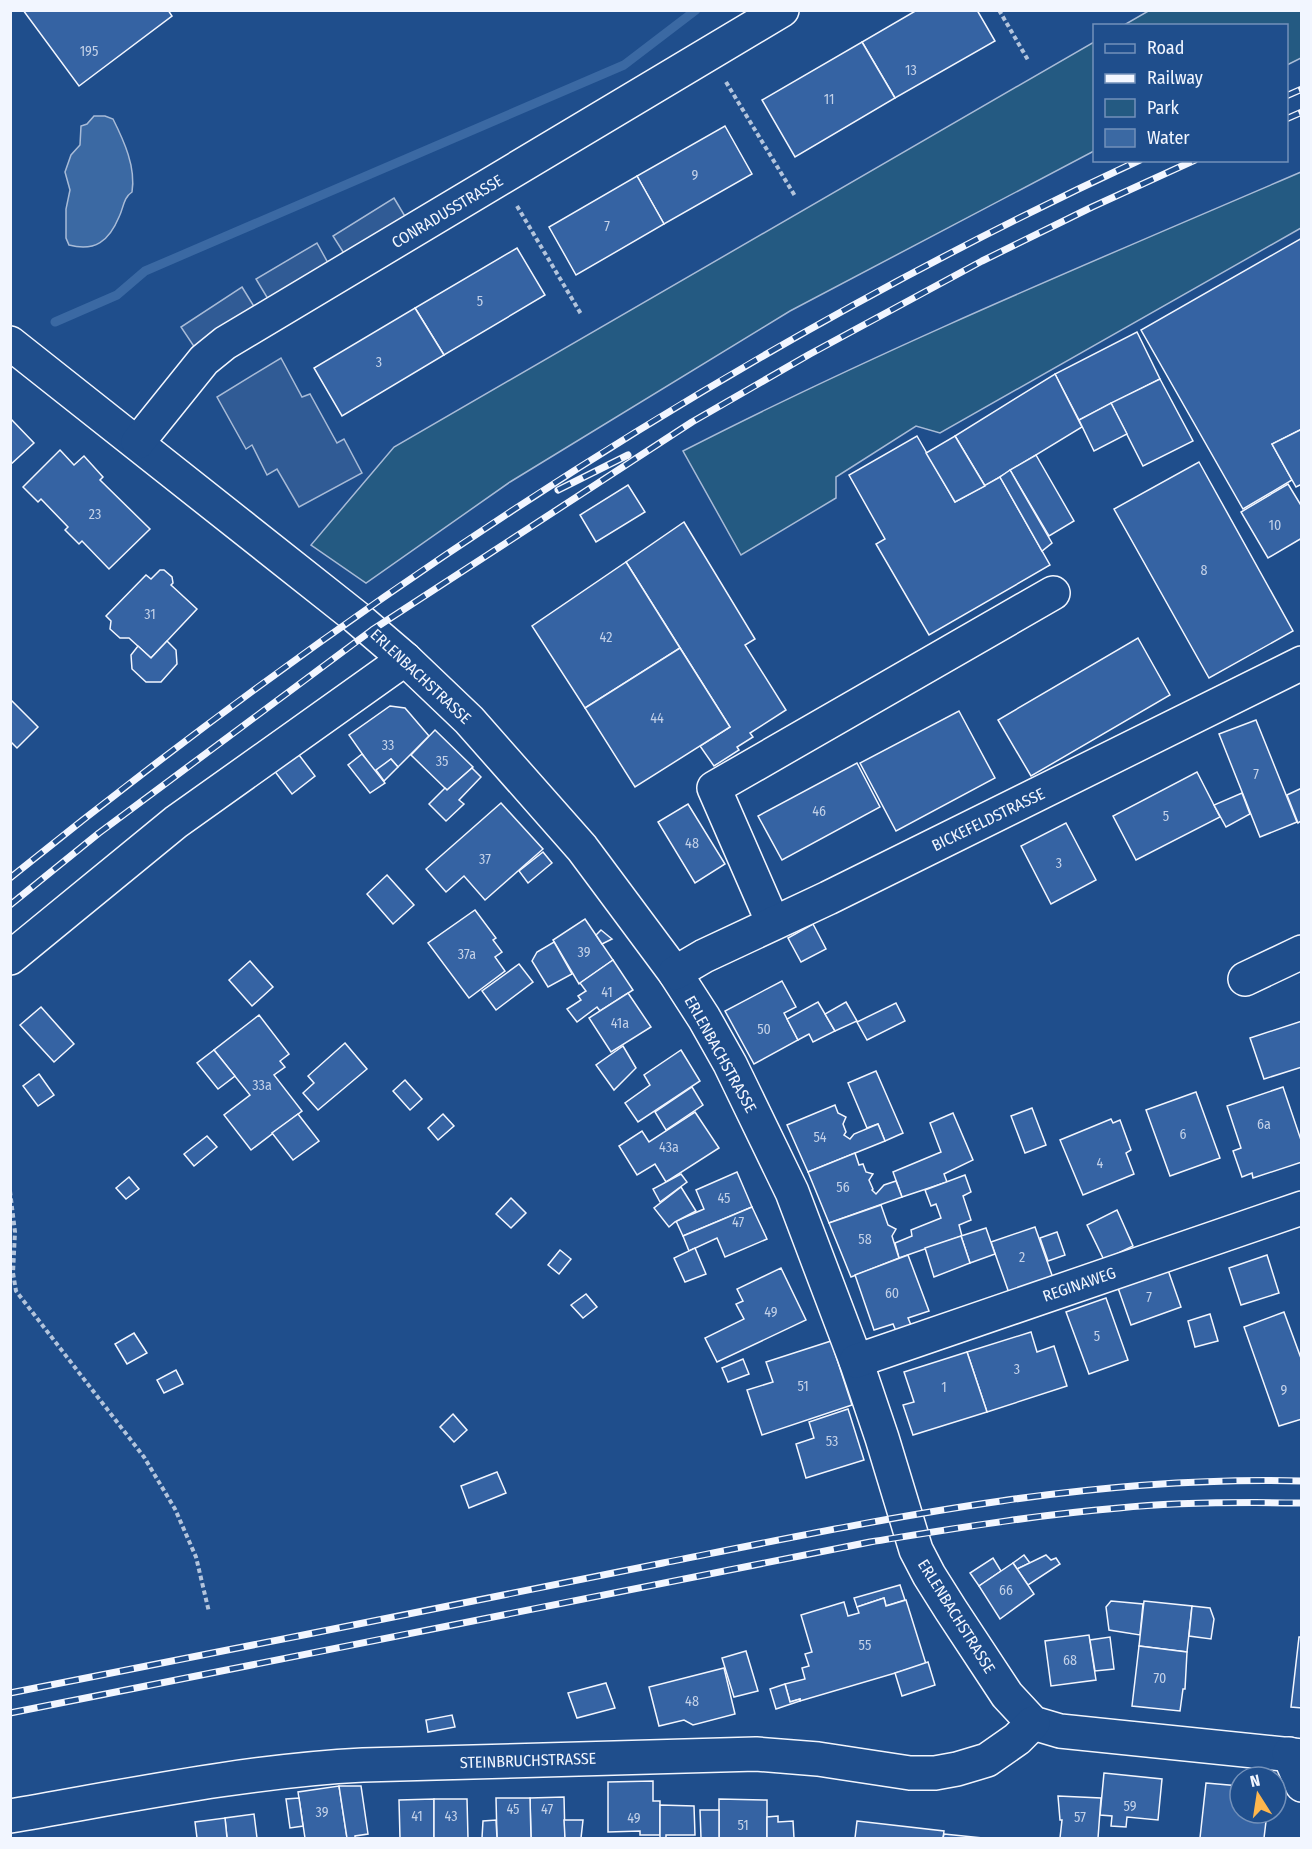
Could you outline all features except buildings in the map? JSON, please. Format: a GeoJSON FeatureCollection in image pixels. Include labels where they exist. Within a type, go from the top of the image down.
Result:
{"type":"FeatureCollection","features":[{"type":"Feature","properties":{"kind":"street","name":"CONRADUSSTRASSE"},"geometry":{"type":"LineString","coordinates":[[138,442],[204,360],[225,343],[782,10]]}},
{"type":"Feature","properties":{"kind":"street","name":"ERLENBACHSTRASSE"},"geometry":{"type":"LineString","coordinates":[[10,343],[356,616],[405,659],[469,720],[582,848],[675,973],[730,1064],[792,1192],[856,1361],[920,1558],[1007,1695],[1034,1723],[1059,1731],[1295,1755]]}},
{"type":"Feature","properties":{"kind":"street"},"geometry":{"type":"LineString","coordinates":[[773,923],[714,788],[1053,593]]}},
{"type":"Feature","properties":{"kind":"street"},"geometry":{"type":"LineString","coordinates":[[10,958],[176,822],[405,659]]}},
{"type":"Feature","properties":{"kind":"street","name":"BICKEFELDSTRASSE"},"geometry":{"type":"LineString","coordinates":[[675,973],[704,956],[828,898],[1302,663]]}},
{"type":"Feature","properties":{"kind":"street"},"geometry":{"type":"LineString","coordinates":[[1245,979],[1302,952]]}},
{"type":"Feature","properties":{"kind":"street","name":"REGINAWEG"},"geometry":{"type":"LineString","coordinates":[[856,1361],[1302,1208]]}},
{"type":"Feature","properties":{"kind":"street","name":"STEINBRUCHSTRASSE"},"geometry":{"type":"LineString","coordinates":[[10,1815],[245,1777],[363,1765],[756,1754],[818,1759],[910,1773],[935,1773],[987,1760],[1017,1739],[1034,1723]]}},
{"type":"Feature","properties":{"kind":"street"},"geometry":{"type":"LineString","coordinates":[[1295,1755],[1302,1785]]}},
{"type":"Feature","properties":{"kind":"path"},"geometry":{"type":"LineString","coordinates":[[999,10],[1028,60]]}},
{"type":"Feature","properties":{"kind":"path"},"geometry":{"type":"LineString","coordinates":[[709,54],[795,196]]}},
{"type":"Feature","properties":{"kind":"path"},"geometry":{"type":"LineString","coordinates":[[501,179],[581,314]]}},
{"type":"Feature","properties":{"kind":"path"},"geometry":{"type":"LineString","coordinates":[[10,1191],[15,1232],[13,1273],[16,1291],[144,1457],[175,1509],[195,1557],[209,1612]]}},
{"type":"Feature","properties":{"kind":"green space"},"geometry":{"type":"Polygon","coordinates":[[[1150,10],[1301,11],[1301,58],[1288,64],[1288,24],[1126,24],[1150,10]]]}},
{"type":"Feature","properties":{"kind":"green space"},"geometry":{"type":"Polygon","coordinates":[[[1093,43],[1093,152],[790,311],[510,482],[366,583],[311,545],[394,447],[1093,43]]]}},
{"type":"Feature","properties":{"kind":"green space"},"geometry":{"type":"Polygon","coordinates":[[[1301,172],[1301,228],[940,433],[916,426],[836,477],[836,498],[741,555],[683,451],[912,341],[1301,172]]]}},
{"type":"Feature","properties":{"kind":"shaded area"},"geometry":{"type":"Polygon","coordinates":[[[394,198],[406,218],[345,255],[333,236],[394,198]]]}},
{"type":"Feature","properties":{"kind":"shaded area"},"geometry":{"type":"Polygon","coordinates":[[[317,243],[328,263],[268,299],[256,279],[317,243]]]}},
{"type":"Feature","properties":{"kind":"shaded area"},"geometry":{"type":"Polygon","coordinates":[[[242,287],[255,308],[195,348],[181,327],[242,287]]]}},
{"type":"Feature","properties":{"kind":"shaded area"},"geometry":{"type":"Polygon","coordinates":[[[281,358],[302,397],[310,394],[337,443],[344,439],[362,473],[299,507],[277,469],[267,475],[252,445],[246,449],[217,397],[281,358]]]}},
{"type":"Feature","properties":{"kind":"water"},"geometry":{"type":"Polygon","coordinates":[[[94,116],[113,119],[131,164],[132,192],[127,197],[115,225],[106,238],[94,246],[78,247],[69,245],[66,238],[66,209],[70,190],[65,172],[71,155],[80,145],[81,126],[87,124],[94,116]]]}},
{"type":"Feature","properties":{"kind":"waterway"},"geometry":{"type":"LineString","coordinates":[[55,322],[117,295],[145,271],[624,65],[696,10]]}},
{"type":"Feature","properties":{"kind":"railway"},"geometry":{"type":"LineString","coordinates":[[1288,95],[1302,89]]}},
{"type":"Feature","properties":{"kind":"railway"},"geometry":{"type":"LineString","coordinates":[[1288,118],[1302,112]]}},
{"type":"Feature","properties":{"kind":"railway"},"geometry":{"type":"LineString","coordinates":[[10,878],[142,774],[276,674],[413,577],[553,484],[695,396],[841,312],[989,233],[1136,162]]}},
{"type":"Feature","properties":{"kind":"railway"},"geometry":{"type":"LineString","coordinates":[[10,905],[99,833],[372,630],[692,422],[810,354],[982,261],[1191,162]]}},
{"type":"Feature","properties":{"kind":"railway"},"geometry":{"type":"LineString","coordinates":[[558,490],[628,455]]}},
{"type":"Feature","properties":{"kind":"railway"},"geometry":{"type":"LineString","coordinates":[[10,1693],[742,1547],[980,1504],[1140,1485],[1221,1481],[1302,1481]]}},
{"type":"Feature","properties":{"kind":"railway"},"geometry":{"type":"LineString","coordinates":[[10,1713],[870,1542],[1025,1518],[1119,1508],[1210,1503],[1302,1503]]}}]}
